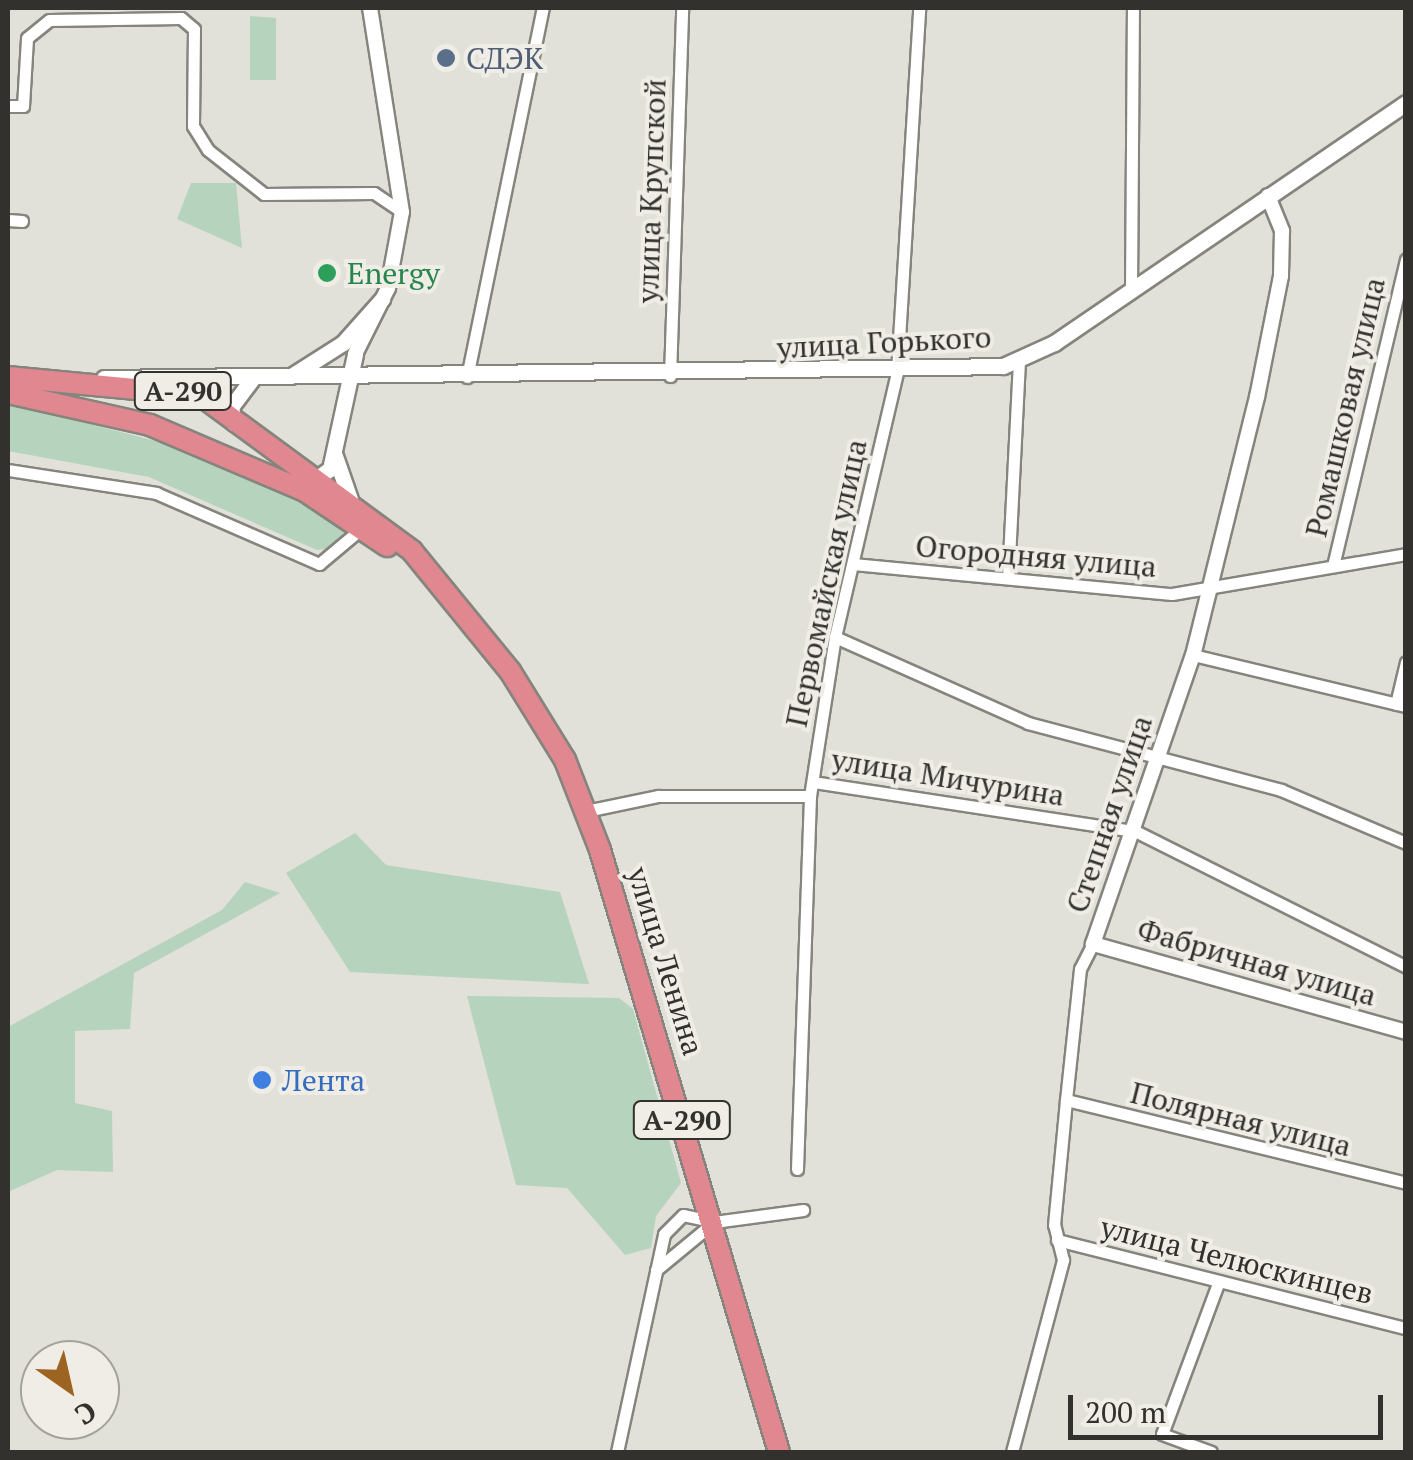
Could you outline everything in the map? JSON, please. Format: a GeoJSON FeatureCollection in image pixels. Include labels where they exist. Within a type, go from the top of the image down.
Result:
{"type":"FeatureCollection","features":[{"type":"Feature","properties":{"kind":"highway","name":"А-290"},"geometry":{"type":"LineString","coordinates":[[10,384],[150,425],[350,499],[438,580]]}},
{"type":"Feature","properties":{"kind":"highway","name":"А-290"},"geometry":{"type":"LineString","coordinates":[[10,384],[183,391],[234,423],[362,528],[438,580]]}},
{"type":"Feature","properties":{"kind":"highway","name":"улица Ленина"},"geometry":{"type":"LineString","coordinates":[[438,580],[534,705],[586,810],[714,1222],[779,1452]]}},
{"type":"Feature","properties":{"kind":"main road","name":"улица Горького"},"geometry":{"type":"LineString","coordinates":[[346,378],[896,372],[1019,360],[1131,290],[1406,104]]}},
{"type":"Feature","properties":{"kind":"main road"},"geometry":{"type":"LineString","coordinates":[[286,379],[343,343],[382,299]]}},
{"type":"Feature","properties":{"kind":"main road"},"geometry":{"type":"LineString","coordinates":[[320,490],[355,354]]}},
{"type":"Feature","properties":{"kind":"main road"},"geometry":{"type":"LineString","coordinates":[[234,423],[231,407],[252,378]]}},
{"type":"Feature","properties":{"kind":"main road"},"geometry":{"type":"LineString","coordinates":[[10,384],[346,378]]}},
{"type":"Feature","properties":{"kind":"main road"},"geometry":{"type":"LineString","coordinates":[[320,490],[334,452],[346,378]]}},
{"type":"Feature","properties":{"kind":"main road"},"geometry":{"type":"LineString","coordinates":[[334,452],[350,499]]}},
{"type":"Feature","properties":{"kind":"street"},"geometry":{"type":"LineString","coordinates":[[355,354],[382,299],[402,212],[370,8]]}},
{"type":"Feature","properties":{"kind":"street"},"geometry":{"type":"LineString","coordinates":[[467,378],[544,8]]}},
{"type":"Feature","properties":{"kind":"street","name":"улица Крупской"},"geometry":{"type":"LineString","coordinates":[[670,376],[682,8]]}},
{"type":"Feature","properties":{"kind":"street","name":"Первомайская улица"},"geometry":{"type":"LineString","coordinates":[[797,1169],[810,796],[836,636],[896,372],[919,8]]}},
{"type":"Feature","properties":{"kind":"street"},"geometry":{"type":"LineString","coordinates":[[1131,290],[1134,8]]}},
{"type":"Feature","properties":{"kind":"street"},"geometry":{"type":"LineString","coordinates":[[8,106],[23,106],[27,38],[37,27],[103,12],[181,18],[194,29],[196,139],[264,194],[374,193],[402,212]]}},
{"type":"Feature","properties":{"kind":"street","name":"Степная улица"},"geometry":{"type":"LineString","coordinates":[[1012,1452],[1063,1260],[1057,1240],[1080,969],[1094,944],[1135,831],[1214,582],[1281,276],[1282,231],[1268,196]]}},
{"type":"Feature","properties":{"kind":"street"},"geometry":{"type":"LineString","coordinates":[[8,220],[22,221]]}},
{"type":"Feature","properties":{"kind":"street","name":"Ромашковая улица"},"geometry":{"type":"LineString","coordinates":[[1332,566],[1406,260]]}},
{"type":"Feature","properties":{"kind":"street"},"geometry":{"type":"LineString","coordinates":[[1008,578],[1019,360]]}},
{"type":"Feature","properties":{"kind":"street"},"geometry":{"type":"LineString","coordinates":[[8,470],[193,504],[319,564],[362,528]]}},
{"type":"Feature","properties":{"kind":"street","name":"Огородняя улица"},"geometry":{"type":"LineString","coordinates":[[852,564],[1172,594],[1214,582],[1406,554]]}},
{"type":"Feature","properties":{"kind":"street"},"geometry":{"type":"LineString","coordinates":[[836,636],[1028,723],[1281,790],[1406,842]]}},
{"type":"Feature","properties":{"kind":"street"},"geometry":{"type":"LineString","coordinates":[[1193,655],[1400,705],[1406,662]]}},
{"type":"Feature","properties":{"kind":"street","name":"улица Мичурина"},"geometry":{"type":"LineString","coordinates":[[812,782],[1135,831],[1406,968]]}},
{"type":"Feature","properties":{"kind":"street","name":"улица Мичурина"},"geometry":{"type":"LineString","coordinates":[[586,810],[658,796],[810,796]]}},
{"type":"Feature","properties":{"kind":"street","name":"Фабричная улица"},"geometry":{"type":"LineString","coordinates":[[1094,944],[1406,1032]]}},
{"type":"Feature","properties":{"kind":"street","name":"Полярная улица"},"geometry":{"type":"LineString","coordinates":[[1066,1100],[1406,1183]]}},
{"type":"Feature","properties":{"kind":"street"},"geometry":{"type":"LineString","coordinates":[[618,1452],[664,1234],[683,1214],[702,1184]]}},
{"type":"Feature","properties":{"kind":"street"},"geometry":{"type":"LineString","coordinates":[[683,1214],[714,1222],[803,1210]]}},
{"type":"Feature","properties":{"kind":"street"},"geometry":{"type":"LineString","coordinates":[[653,1273],[688,1238],[714,1222]]}},
{"type":"Feature","properties":{"kind":"street"},"geometry":{"type":"LineString","coordinates":[[688,1238],[724,1256]]}},
{"type":"Feature","properties":{"kind":"street","name":"улица Челюскинцев"},"geometry":{"type":"LineString","coordinates":[[1057,1240],[1406,1328]]}},
{"type":"Feature","properties":{"kind":"street"},"geometry":{"type":"LineString","coordinates":[[1211,1452],[1162,1434],[1219,1281]]}},
{"type":"Feature","properties":{"kind":"green space"},"geometry":{"type":"Polygon","coordinates":[[[250,16],[276,18],[276,80],[250,80],[250,16]]]}},
{"type":"Feature","properties":{"kind":"green space"},"geometry":{"type":"Polygon","coordinates":[[[191,183],[236,183],[242,248],[177,219],[191,183]]]}},
{"type":"Feature","properties":{"kind":"green space"},"geometry":{"type":"Polygon","coordinates":[[[8,403],[171,445],[306,501],[346,529],[333,548],[317,550],[149,477],[8,451],[8,403]]]}},
{"type":"Feature","properties":{"kind":"green space"},"geometry":{"type":"Polygon","coordinates":[[[355,833],[386,865],[560,892],[589,984],[350,972],[286,873],[355,833]]]}},
{"type":"Feature","properties":{"kind":"green space"},"geometry":{"type":"Polygon","coordinates":[[[245,882],[280,893],[134,973],[130,1029],[75,1031],[75,1103],[112,1111],[113,1172],[57,1170],[8,1192],[8,1027],[222,910],[245,882]]]}},
{"type":"Feature","properties":{"kind":"green space"},"geometry":{"type":"Polygon","coordinates":[[[467,996],[619,998],[633,1009],[681,1183],[656,1216],[651,1248],[625,1255],[567,1188],[516,1185],[467,996]]]}},
{"type":"Feature","properties":{"kind":"place","name":"СДЭК"},"geometry":{"type":"Point","coordinates":[446,58]}},
{"type":"Feature","properties":{"kind":"place","name":"Energy"},"geometry":{"type":"Point","coordinates":[327,273]}},
{"type":"Feature","properties":{"kind":"place","name":"Лента"},"geometry":{"type":"Point","coordinates":[262,1080]}}]}
